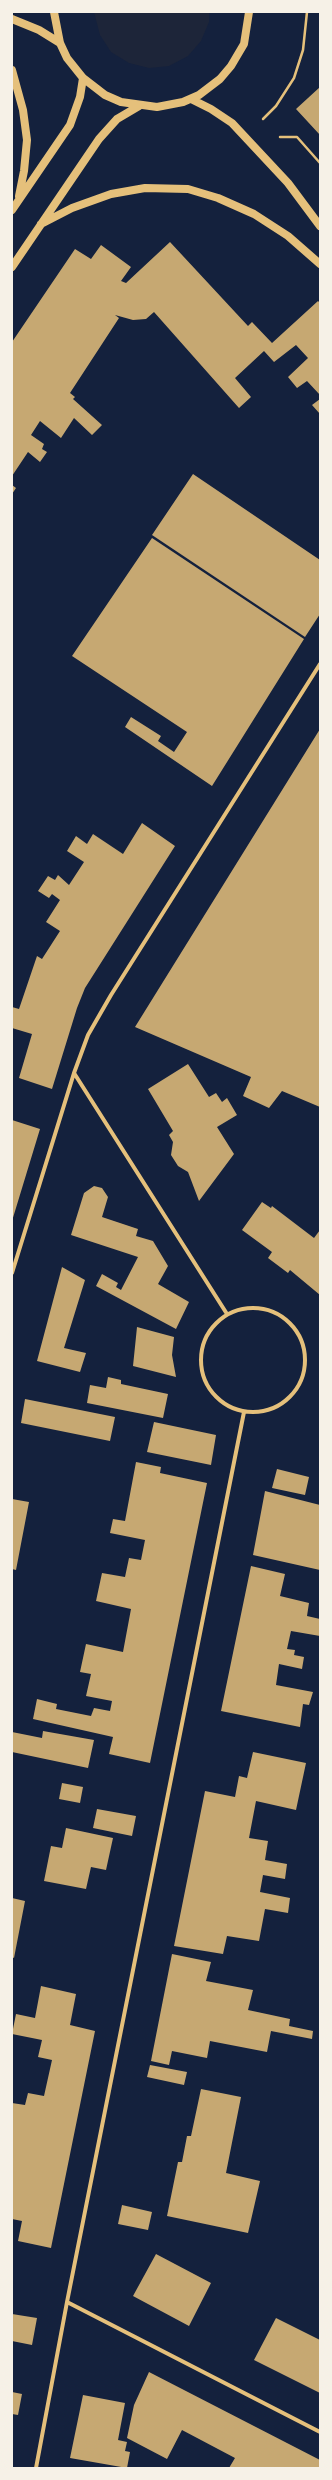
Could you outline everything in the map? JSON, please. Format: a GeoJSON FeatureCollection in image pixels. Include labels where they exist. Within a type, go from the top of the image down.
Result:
{"type":"FeatureCollection","features":[{"type":"Feature","properties":{"kind":"main road"},"geometry":{"type":"LineString","coordinates":[[54,12],[60,43],[67,58],[83,78],[105,95],[139,106],[166,106],[191,99],[213,85],[231,66],[244,44],[249,12]]}},
{"type":"Feature","properties":{"kind":"main road"},"geometry":{"type":"LineString","coordinates":[[12,19],[39,30],[60,43]]}},
{"type":"Feature","properties":{"kind":"main road"},"geometry":{"type":"LineString","coordinates":[[12,70],[23,110],[26,140],[24,171],[18,201]]}},
{"type":"Feature","properties":{"kind":"main road"},"geometry":{"type":"LineString","coordinates":[[12,210],[70,125],[80,97],[83,78]]}},
{"type":"Feature","properties":{"kind":"main road"},"geometry":{"type":"LineString","coordinates":[[191,99],[222,115],[244,135],[288,183],[320,226]]}},
{"type":"Feature","properties":{"kind":"main road"},"geometry":{"type":"LineString","coordinates":[[12,267],[99,139],[116,119],[139,106]]}},
{"type":"Feature","properties":{"kind":"main road"},"geometry":{"type":"LineString","coordinates":[[41,224],[72,208],[111,194],[145,188],[188,189],[218,198],[254,214],[288,236],[320,264]]}},
{"type":"Feature","properties":{"kind":"street"},"geometry":{"type":"LineString","coordinates":[[12,1273],[74,1073],[98,1017],[320,664]]}},
{"type":"Feature","properties":{"kind":"street"},"geometry":{"type":"LineString","coordinates":[[74,1073],[227,1314]]}},
{"type":"Feature","properties":{"kind":"street"},"geometry":{"type":"LineString","coordinates":[[250,1307],[273,1311],[283,1317],[298,1335],[306,1357],[301,1380],[288,1399],[268,1411],[244,1412],[224,1404],[209,1389],[201,1369],[202,1348],[211,1328],[227,1314],[250,1307]]}},
{"type":"Feature","properties":{"kind":"street"},"geometry":{"type":"LineString","coordinates":[[36,2468],[66,2302],[244,1412]]}},
{"type":"Feature","properties":{"kind":"street"},"geometry":{"type":"LineString","coordinates":[[66,2302],[320,2432]]}},
{"type":"Feature","properties":{"kind":"path"},"geometry":{"type":"LineString","coordinates":[[244,135],[276,106],[294,78],[303,50],[307,12]]}},
{"type":"Feature","properties":{"kind":"shaded area"},"geometry":{"type":"Polygon","coordinates":[[[94,12],[209,12],[209,22],[201,41],[188,56],[169,66],[149,68],[129,63],[111,52],[100,35],[94,12]]]}},
{"type":"Feature","properties":{"kind":"building"},"geometry":{"type":"Polygon","coordinates":[[[320,87],[320,135],[296,109],[320,87]]]}},
{"type":"Feature","properties":{"kind":"building"},"geometry":{"type":"Polygon","coordinates":[[[170,242],[248,326],[252,322],[272,343],[318,301],[320,303],[320,395],[307,381],[297,388],[288,377],[308,358],[296,345],[274,362],[264,351],[235,378],[251,397],[239,408],[154,312],[146,319],[133,320],[115,315],[119,318],[70,393],[75,397],[73,399],[102,425],[92,435],[74,418],[61,438],[40,421],[31,435],[44,444],[42,449],[47,452],[40,462],[28,452],[12,476],[12,342],[75,249],[91,259],[101,245],[131,267],[121,281],[126,283],[170,242]]]}},
{"type":"Feature","properties":{"kind":"building"},"geometry":{"type":"Polygon","coordinates":[[[320,399],[320,414],[312,405],[320,399]]]}},
{"type":"Feature","properties":{"kind":"building"},"geometry":{"type":"Polygon","coordinates":[[[193,474],[320,560],[320,614],[305,637],[152,535],[193,474]]]}},
{"type":"Feature","properties":{"kind":"building"},"geometry":{"type":"Polygon","coordinates":[[[12,485],[16,488],[12,494],[12,485]]]}},
{"type":"Feature","properties":{"kind":"building"},"geometry":{"type":"Polygon","coordinates":[[[152,538],[304,639],[212,786],[125,727],[131,717],[161,736],[158,741],[174,752],[187,732],[72,656],[152,538]]]}},
{"type":"Feature","properties":{"kind":"building"},"geometry":{"type":"Polygon","coordinates":[[[320,729],[320,1107],[282,1091],[269,1108],[243,1096],[251,1077],[135,1027],[320,729]]]}},
{"type":"Feature","properties":{"kind":"building"},"geometry":{"type":"Polygon","coordinates":[[[142,823],[175,846],[85,988],[77,1008],[52,1089],[19,1078],[32,1034],[12,1028],[12,1007],[19,1009],[37,956],[42,959],[60,931],[46,922],[60,900],[52,894],[49,898],[38,891],[48,876],[55,880],[58,875],[69,885],[84,862],[67,851],[76,836],[87,844],[93,834],[123,854],[142,823]]]}},
{"type":"Feature","properties":{"kind":"building"},"geometry":{"type":"Polygon","coordinates":[[[188,1064],[209,1097],[216,1093],[222,1102],[227,1098],[237,1115],[217,1127],[234,1154],[199,1201],[188,1172],[178,1166],[171,1155],[173,1142],[169,1135],[173,1131],[148,1089],[188,1064]]]}},
{"type":"Feature","properties":{"kind":"building"},"geometry":{"type":"Polygon","coordinates":[[[12,1120],[40,1129],[12,1221],[12,1120]]]}},
{"type":"Feature","properties":{"kind":"building"},"geometry":{"type":"Polygon","coordinates":[[[94,1186],[102,1188],[108,1197],[102,1217],[138,1229],[136,1236],[153,1241],[168,1266],[158,1284],[189,1302],[176,1329],[96,1286],[102,1274],[118,1283],[116,1287],[121,1290],[138,1257],[71,1235],[84,1193],[94,1186]]]}},
{"type":"Feature","properties":{"kind":"building"},"geometry":{"type":"Polygon","coordinates":[[[262,1202],[271,1208],[272,1206],[314,1238],[320,1230],[320,1295],[290,1270],[288,1273],[268,1258],[272,1252],[242,1230],[262,1202]]]}},
{"type":"Feature","properties":{"kind":"building"},"geometry":{"type":"Polygon","coordinates":[[[62,1267],[85,1280],[64,1348],[86,1353],[80,1372],[37,1361],[62,1267]]]}},
{"type":"Feature","properties":{"kind":"building"},"geometry":{"type":"Polygon","coordinates":[[[137,1327],[174,1337],[172,1355],[176,1377],[133,1366],[137,1327]]]}},
{"type":"Feature","properties":{"kind":"building"},"geometry":{"type":"Polygon","coordinates":[[[108,1377],[121,1380],[121,1384],[168,1394],[163,1418],[87,1403],[90,1385],[106,1388],[108,1377]]]}},
{"type":"Feature","properties":{"kind":"building"},"geometry":{"type":"Polygon","coordinates":[[[25,1399],[115,1417],[110,1441],[21,1423],[25,1399]]]}},
{"type":"Feature","properties":{"kind":"building"},"geometry":{"type":"Polygon","coordinates":[[[154,1422],[216,1435],[211,1465],[147,1452],[154,1422]]]}},
{"type":"Feature","properties":{"kind":"building"},"geometry":{"type":"Polygon","coordinates":[[[136,1462],[161,1467],[160,1473],[207,1483],[150,1763],[109,1754],[113,1737],[33,1719],[37,1699],[57,1704],[56,1709],[91,1716],[94,1708],[110,1711],[112,1701],[86,1696],[91,1674],[80,1672],[86,1644],[123,1652],[131,1609],[96,1601],[102,1573],[125,1577],[129,1558],[141,1560],[145,1540],[110,1533],[113,1519],[125,1521],[136,1462]]]}},
{"type":"Feature","properties":{"kind":"building"},"geometry":{"type":"Polygon","coordinates":[[[277,1469],[309,1477],[305,1495],[272,1488],[277,1469]]]}},
{"type":"Feature","properties":{"kind":"building"},"geometry":{"type":"Polygon","coordinates":[[[265,1491],[320,1505],[320,1570],[253,1555],[265,1491]]]}},
{"type":"Feature","properties":{"kind":"building"},"geometry":{"type":"Polygon","coordinates":[[[12,1499],[29,1502],[16,1570],[12,1569],[12,1499]]]}},
{"type":"Feature","properties":{"kind":"building"},"geometry":{"type":"Polygon","coordinates":[[[251,1566],[285,1574],[280,1596],[309,1603],[307,1616],[320,1619],[320,1636],[291,1631],[287,1649],[295,1650],[294,1655],[304,1657],[302,1669],[279,1664],[276,1685],[313,1692],[309,1705],[303,1704],[300,1727],[221,1711],[251,1566]]]}},
{"type":"Feature","properties":{"kind":"building"},"geometry":{"type":"Polygon","coordinates":[[[43,1731],[94,1740],[88,1768],[12,1752],[12,1732],[42,1738],[43,1731]]]}},
{"type":"Feature","properties":{"kind":"building"},"geometry":{"type":"Polygon","coordinates":[[[253,1752],[306,1763],[296,1810],[256,1801],[249,1838],[268,1841],[265,1860],[287,1864],[285,1879],[263,1875],[260,1892],[290,1898],[288,1913],[265,1909],[259,1941],[227,1936],[223,1954],[174,1946],[205,1791],[235,1797],[239,1776],[247,1778],[253,1752]]]}},
{"type":"Feature","properties":{"kind":"building"},"geometry":{"type":"Polygon","coordinates":[[[62,1783],[83,1787],[80,1803],[59,1799],[62,1783]]]}},
{"type":"Feature","properties":{"kind":"building"},"geometry":{"type":"Polygon","coordinates":[[[97,1809],[136,1816],[132,1836],[93,1828],[97,1809]]]}},
{"type":"Feature","properties":{"kind":"building"},"geometry":{"type":"Polygon","coordinates":[[[66,1828],[113,1838],[106,1870],[91,1867],[86,1889],[44,1881],[51,1846],[62,1848],[66,1828]]]}},
{"type":"Feature","properties":{"kind":"building"},"geometry":{"type":"Polygon","coordinates":[[[12,1898],[25,1901],[14,1958],[12,1957],[12,1898]]]}},
{"type":"Feature","properties":{"kind":"building"},"geometry":{"type":"Polygon","coordinates":[[[172,1954],[211,1962],[206,1981],[253,1990],[248,2010],[290,2019],[289,2026],[313,2031],[312,2039],[271,2031],[267,2052],[210,2041],[207,2058],[172,2051],[169,2065],[151,2061],[172,1954]]]}},
{"type":"Feature","properties":{"kind":"building"},"geometry":{"type":"Polygon","coordinates":[[[41,1986],[76,1994],[70,2025],[95,2031],[51,2248],[18,2241],[22,2221],[12,2219],[12,2103],[25,2105],[28,2093],[44,2096],[52,2060],[38,2057],[42,2040],[12,2034],[16,2014],[35,2018],[41,1986]]]}},
{"type":"Feature","properties":{"kind":"building"},"geometry":{"type":"Polygon","coordinates":[[[150,2065],[187,2072],[184,2085],[147,2077],[150,2065]]]}},
{"type":"Feature","properties":{"kind":"building"},"geometry":{"type":"Polygon","coordinates":[[[201,2089],[241,2097],[226,2173],[260,2181],[248,2233],[167,2216],[178,2162],[182,2162],[187,2136],[191,2136],[201,2089]]]}},
{"type":"Feature","properties":{"kind":"building"},"geometry":{"type":"Polygon","coordinates":[[[122,2205],[152,2212],[148,2230],[118,2224],[122,2205]]]}},
{"type":"Feature","properties":{"kind":"building"},"geometry":{"type":"Polygon","coordinates":[[[156,2254],[211,2283],[189,2326],[133,2296],[156,2254]]]}},
{"type":"Feature","properties":{"kind":"building"},"geometry":{"type":"Polygon","coordinates":[[[12,2314],[37,2318],[32,2345],[12,2341],[12,2314]]]}},
{"type":"Feature","properties":{"kind":"building"},"geometry":{"type":"Polygon","coordinates":[[[276,2318],[320,2340],[320,2393],[254,2360],[276,2318]]]}},
{"type":"Feature","properties":{"kind":"building"},"geometry":{"type":"Polygon","coordinates":[[[149,2372],[320,2460],[320,2468],[229,2468],[235,2458],[182,2430],[167,2459],[127,2438],[134,2405],[149,2372]]]}},
{"type":"Feature","properties":{"kind":"building"},"geometry":{"type":"Polygon","coordinates":[[[12,2392],[22,2394],[18,2415],[12,2414],[12,2392]]]}},
{"type":"Feature","properties":{"kind":"building"},"geometry":{"type":"Polygon","coordinates":[[[83,2395],[125,2403],[118,2440],[127,2442],[125,2451],[130,2452],[127,2468],[70,2458],[83,2395]]]}}]}
